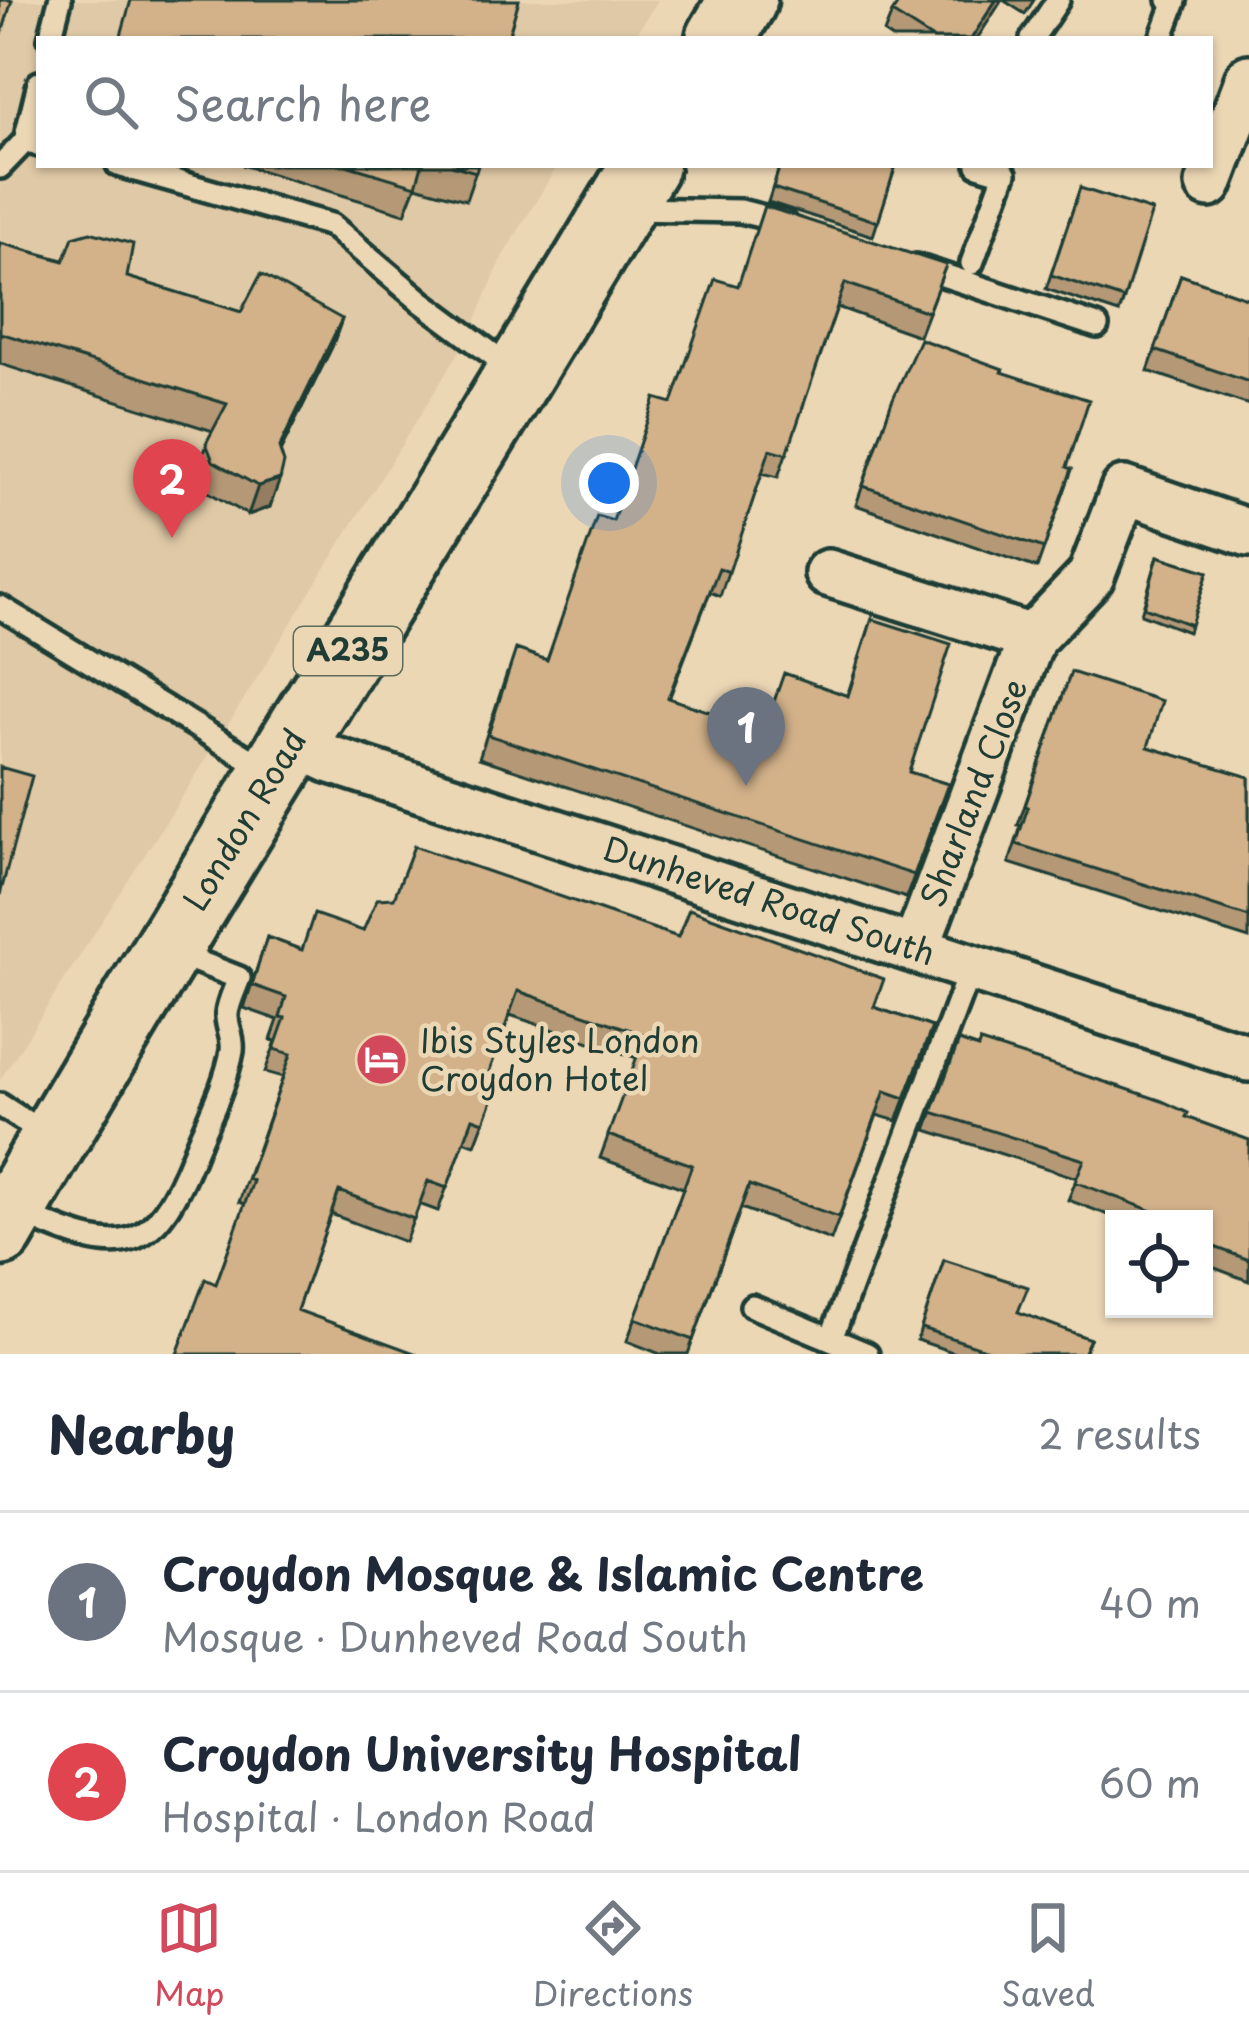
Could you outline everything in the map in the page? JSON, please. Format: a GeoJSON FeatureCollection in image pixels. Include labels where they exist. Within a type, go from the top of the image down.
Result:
{"type":"FeatureCollection","features":[{"type":"Feature","properties":{"kind":"main road"},"geometry":{"type":"LineString","coordinates":[[722,36],[743,0]]}},
{"type":"Feature","properties":{"kind":"main road","name":"London Road"},"geometry":{"type":"LineString","coordinates":[[7,1220],[282,757],[632,187]]}},
{"type":"Feature","properties":{"kind":"street"},"geometry":{"type":"LineString","coordinates":[[1209,184],[1249,78]]}},
{"type":"Feature","properties":{"kind":"street","name":"Sharland Close"},"geometry":{"type":"LineString","coordinates":[[916,948],[1032,638],[1091,576],[1124,490],[1249,533]]}},
{"type":"Feature","properties":{"kind":"street","name":"Sharland Close"},"geometry":{"type":"LineString","coordinates":[[828,574],[1032,638]]}},
{"type":"Feature","properties":{"kind":"street","name":"Dunheved Road South"},"geometry":{"type":"LineString","coordinates":[[282,757],[328,759],[1249,1058]]}},
{"type":"Feature","properties":{"kind":"lane"},"geometry":{"type":"LineString","coordinates":[[51,36],[60,0]]}},
{"type":"Feature","properties":{"kind":"lane"},"geometry":{"type":"LineString","coordinates":[[1034,36],[1058,0]]}},
{"type":"Feature","properties":{"kind":"lane"},"geometry":{"type":"LineString","coordinates":[[1162,36],[1174,1],[1168,0]]}},
{"type":"Feature","properties":{"kind":"lane"},"geometry":{"type":"LineString","coordinates":[[0,167],[32,143],[36,109]]}},
{"type":"Feature","properties":{"kind":"lane"},"geometry":{"type":"LineString","coordinates":[[128,168],[331,226],[520,375]]}},
{"type":"Feature","properties":{"kind":"lane"},"geometry":{"type":"LineString","coordinates":[[972,262],[1005,173],[988,168]]}},
{"type":"Feature","properties":{"kind":"lane"},"geometry":{"type":"LineString","coordinates":[[632,187],[795,226]]}},
{"type":"Feature","properties":{"kind":"lane"},"geometry":{"type":"LineString","coordinates":[[903,262],[1097,326]]}},
{"type":"Feature","properties":{"kind":"lane"},"geometry":{"type":"LineString","coordinates":[[0,607],[282,757]]}},
{"type":"Feature","properties":{"kind":"lane"},"geometry":{"type":"LineString","coordinates":[[7,1220],[111,1244],[142,1236],[180,1190],[227,1069],[233,1038],[226,1015],[239,978],[167,950]]}},
{"type":"Feature","properties":{"kind":"lane"},"geometry":{"type":"LineString","coordinates":[[831,1339],[971,967]]}},
{"type":"Feature","properties":{"kind":"lane"},"geometry":{"type":"LineString","coordinates":[[0,1105],[54,1139]]}},
{"type":"Feature","properties":{"kind":"lane"},"geometry":{"type":"LineString","coordinates":[[752,1306],[867,1354]]}},
{"type":"Feature","properties":{"kind":"shaded area"},"geometry":{"type":"Polygon","coordinates":[[[0,0],[658,0],[635,36],[36,36],[36,168],[556,168],[503,256],[469,336],[218,741],[0,1080],[0,0]]]}},
{"type":"Feature","properties":{"kind":"building"},"geometry":{"type":"Polygon","coordinates":[[[0,0],[12,0],[0,40],[0,0]]]}},
{"type":"Feature","properties":{"kind":"building"},"geometry":{"type":"Polygon","coordinates":[[[131,0],[519,0],[509,34],[515,36],[121,36],[131,0]]]}},
{"type":"Feature","properties":{"kind":"building"},"geometry":{"type":"Polygon","coordinates":[[[900,0],[996,0],[973,36],[928,36],[892,13],[900,0]]]}},
{"type":"Feature","properties":{"kind":"building"},"geometry":{"type":"Polygon","coordinates":[[[356,168],[421,168],[416,186],[356,168]]]}},
{"type":"Feature","properties":{"kind":"building"},"geometry":{"type":"Polygon","coordinates":[[[779,168],[895,168],[878,222],[773,188],[779,168]]]}},
{"type":"Feature","properties":{"kind":"building"},"geometry":{"type":"Polygon","coordinates":[[[1080,188],[1152,211],[1124,299],[1051,275],[1080,188]]]}},
{"type":"Feature","properties":{"kind":"building"},"geometry":{"type":"Polygon","coordinates":[[[764,206],[946,265],[928,312],[845,283],[787,454],[770,449],[729,572],[719,568],[668,698],[764,730],[784,673],[848,696],[872,619],[951,644],[909,772],[948,784],[914,875],[488,735],[516,649],[547,660],[597,516],[613,521],[655,398],[672,403],[715,279],[738,286],[764,206]]]}},
{"type":"Feature","properties":{"kind":"building"},"geometry":{"type":"Polygon","coordinates":[[[90,232],[133,244],[127,277],[241,312],[261,274],[342,319],[279,448],[284,463],[280,479],[258,486],[213,461],[206,443],[227,404],[0,333],[0,243],[64,261],[73,237],[90,232]]]}},
{"type":"Feature","properties":{"kind":"building"},"geometry":{"type":"Polygon","coordinates":[[[1181,275],[1249,299],[1249,382],[1155,350],[1181,275]]]}},
{"type":"Feature","properties":{"kind":"building"},"geometry":{"type":"Polygon","coordinates":[[[920,339],[1089,400],[1067,467],[1072,469],[1044,548],[863,486],[892,401],[920,339]]]}},
{"type":"Feature","properties":{"kind":"building"},"geometry":{"type":"Polygon","coordinates":[[[1158,556],[1208,572],[1191,625],[1144,607],[1158,556]]]}},
{"type":"Feature","properties":{"kind":"building"},"geometry":{"type":"Polygon","coordinates":[[[1071,672],[1162,701],[1148,747],[1249,777],[1249,917],[1016,844],[1071,672]]]}},
{"type":"Feature","properties":{"kind":"building"},"geometry":{"type":"Polygon","coordinates":[[[0,767],[32,776],[0,895],[0,767]]]}},
{"type":"Feature","properties":{"kind":"building"},"geometry":{"type":"Polygon","coordinates":[[[414,846],[678,937],[689,909],[884,979],[874,1007],[932,1027],[905,1098],[885,1091],[839,1217],[749,1185],[693,1340],[635,1318],[692,1165],[608,1135],[645,1035],[518,991],[489,1072],[501,1076],[484,1122],[473,1118],[447,1188],[428,1181],[414,1219],[339,1191],[297,1310],[417,1354],[177,1354],[205,1279],[216,1284],[291,1054],[274,1049],[285,1018],[280,1017],[286,997],[252,985],[267,937],[302,950],[314,914],[363,931],[377,899],[394,898],[414,846]]]}},
{"type":"Feature","properties":{"kind":"building"},"geometry":{"type":"Polygon","coordinates":[[[959,1041],[978,1048],[980,1042],[1162,1101],[1188,1113],[1186,1117],[1249,1140],[1249,1260],[1213,1246],[1213,1210],[1150,1210],[1075,1182],[1084,1160],[932,1112],[959,1041]]]}},
{"type":"Feature","properties":{"kind":"building"},"geometry":{"type":"Polygon","coordinates":[[[944,1260],[1028,1287],[1018,1312],[1090,1339],[1083,1354],[1000,1354],[921,1328],[944,1260]]]}},
{"type":"Feature","properties":{"kind":"place","name":"Croydon University Hospital"},"geometry":{"type":"Point","coordinates":[172,538]}},
{"type":"Feature","properties":{"kind":"place","name":"Croydon Mosque & Islamic Centre"},"geometry":{"type":"Point","coordinates":[746,786]}},
{"type":"Feature","properties":{"kind":"place","name":"Ibis Styles London Croydon Hotel"},"geometry":{"type":"Point","coordinates":[381,1060]}}]}
